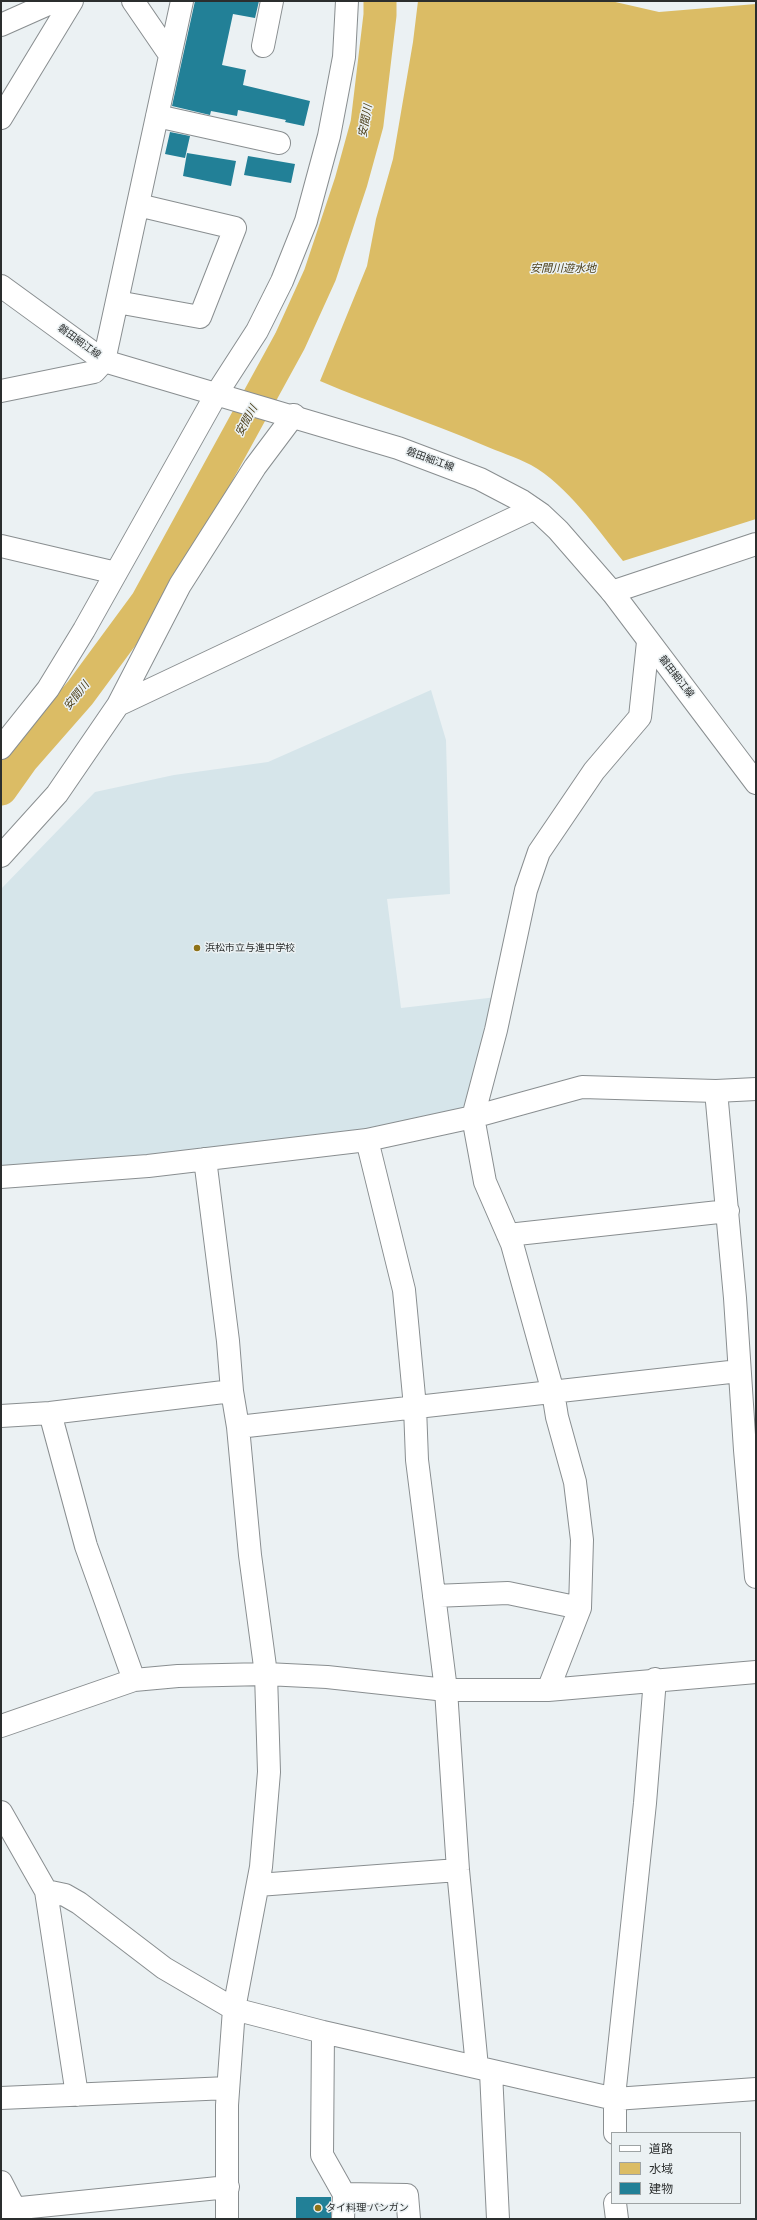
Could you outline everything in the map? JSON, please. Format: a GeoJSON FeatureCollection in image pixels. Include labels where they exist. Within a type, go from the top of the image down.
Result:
{"type":"FeatureCollection","features":[{"type":"Feature","properties":{"kind":"street"},"geometry":{"type":"LineString","coordinates":[[1,25],[55,1]]}},
{"type":"Feature","properties":{"kind":"street"},"geometry":{"type":"LineString","coordinates":[[1,118],[72,1]]}},
{"type":"Feature","properties":{"kind":"street"},"geometry":{"type":"LineString","coordinates":[[133,1],[170,55]]}},
{"type":"Feature","properties":{"kind":"street"},"geometry":{"type":"LineString","coordinates":[[1,391],[94,372],[104,361],[182,1]]}},
{"type":"Feature","properties":{"kind":"street"},"geometry":{"type":"LineString","coordinates":[[263,46],[272,1]]}},
{"type":"Feature","properties":{"kind":"street"},"geometry":{"type":"LineString","coordinates":[[1,748],[48,689],[116,573],[217,393],[257,331],[282,281],[306,221],[330,136],[343,64],[347,1]]}},
{"type":"Feature","properties":{"kind":"street"},"geometry":{"type":"LineString","coordinates":[[157,116],[279,143]]}},
{"type":"Feature","properties":{"kind":"street"},"geometry":{"type":"LineString","coordinates":[[117,302],[200,317],[235,228],[138,205]]}},
{"type":"Feature","properties":{"kind":"street","name":"磐田細江線"},"geometry":{"type":"LineString","coordinates":[[1,286],[104,361],[217,393],[398,448],[480,479],[533,509],[558,530],[612,592],[648,642],[756,783]]}},
{"type":"Feature","properties":{"kind":"street"},"geometry":{"type":"LineString","coordinates":[[1,856],[57,794],[118,705],[180,585],[255,467],[294,416]]}},
{"type":"Feature","properties":{"kind":"street"},"geometry":{"type":"LineString","coordinates":[[118,705],[533,509]]}},
{"type":"Feature","properties":{"kind":"street"},"geometry":{"type":"LineString","coordinates":[[612,592],[756,544]]}},
{"type":"Feature","properties":{"kind":"street"},"geometry":{"type":"LineString","coordinates":[[1,546],[116,573]]}},
{"type":"Feature","properties":{"kind":"street"},"geometry":{"type":"LineString","coordinates":[[548,1690],[580,1608],[582,1540],[575,1482],[557,1417],[553,1392],[508,1235],[485,1182],[474,1117],[496,1030],[526,890],[535,865],[540,852],[594,771],[640,717],[648,642]]}},
{"type":"Feature","properties":{"kind":"street"},"geometry":{"type":"LineString","coordinates":[[1,1177],[148,1166],[367,1140],[474,1117],[582,1087],[716,1091],[756,1089]]}},
{"type":"Feature","properties":{"kind":"street"},"geometry":{"type":"LineString","coordinates":[[716,1091],[728,1211],[739,1371],[750,1449],[756,1577]]}},
{"type":"Feature","properties":{"kind":"street"},"geometry":{"type":"LineString","coordinates":[[367,1140],[404,1290],[415,1407],[417,1460],[446,1690],[458,1870],[484,2070],[498,2219]]}},
{"type":"Feature","properties":{"kind":"street"},"geometry":{"type":"LineString","coordinates":[[205,1159],[228,1342],[232,1390],[238,1427],[250,1555],[266,1674],[269,1772],[258,1885],[234,2009],[228,2088],[227,2219]]}},
{"type":"Feature","properties":{"kind":"street"},"geometry":{"type":"LineString","coordinates":[[508,1235],[728,1211]]}},
{"type":"Feature","properties":{"kind":"street"},"geometry":{"type":"LineString","coordinates":[[238,1427],[739,1371]]}},
{"type":"Feature","properties":{"kind":"street"},"geometry":{"type":"LineString","coordinates":[[1,1416],[50,1413],[232,1390]]}},
{"type":"Feature","properties":{"kind":"street"},"geometry":{"type":"LineString","coordinates":[[50,1413],[86,1546],[134,1680]]}},
{"type":"Feature","properties":{"kind":"street"},"geometry":{"type":"LineString","coordinates":[[434,1596],[508,1593],[580,1608]]}},
{"type":"Feature","properties":{"kind":"street"},"geometry":{"type":"LineString","coordinates":[[1,1726],[134,1680],[178,1676],[266,1674],[328,1677],[446,1690],[548,1690],[655,1679],[756,1672]]}},
{"type":"Feature","properties":{"kind":"street"},"geometry":{"type":"LineString","coordinates":[[615,2132],[615,2099],[645,1803],[655,1679]]}},
{"type":"Feature","properties":{"kind":"street"},"geometry":{"type":"LineString","coordinates":[[1,1812],[46,1891],[78,2095]]}},
{"type":"Feature","properties":{"kind":"street"},"geometry":{"type":"LineString","coordinates":[[258,1885],[458,1870]]}},
{"type":"Feature","properties":{"kind":"street"},"geometry":{"type":"LineString","coordinates":[[46,1891],[65,1895],[79,1903],[164,1968],[234,2009],[323,2032],[615,2099],[756,2089]]}},
{"type":"Feature","properties":{"kind":"street"},"geometry":{"type":"LineString","coordinates":[[323,2032],[322,2155],[344,2194],[343,2219]]}},
{"type":"Feature","properties":{"kind":"street"},"geometry":{"type":"LineString","coordinates":[[1,2098],[228,2088]]}},
{"type":"Feature","properties":{"kind":"street"},"geometry":{"type":"LineString","coordinates":[[1,2182],[11,2212],[228,2187]]}},
{"type":"Feature","properties":{"kind":"street"},"geometry":{"type":"LineString","coordinates":[[344,2194],[407,2196],[409,2219]]}},
{"type":"Feature","properties":{"kind":"street"},"geometry":{"type":"LineString","coordinates":[[615,2204],[617,2219]]}},
{"type":"Feature","properties":{"kind":"shaded area","name":"浜松市立与進中学校"},"geometry":{"type":"Polygon","coordinates":[[[431,690],[446,740],[450,894],[387,899],[401,1008],[497,997],[467,1120],[1,1171],[1,889],[95,792],[174,775],[268,762],[431,690]]]}},
{"type":"Feature","properties":{"kind":"water","name":"安間川遊水地"},"geometry":{"type":"Polygon","coordinates":[[[418,1],[611,1],[659,12],[756,4],[756,519],[623,561],[581,508],[557,484],[531,465],[320,381],[367,266],[376,219],[393,159],[413,42],[418,1]]]}},
{"type":"Feature","properties":{"kind":"building"},"geometry":{"type":"Polygon","coordinates":[[[195,1],[259,1],[255,18],[233,14],[222,65],[246,70],[243,85],[310,101],[304,126],[285,122],[286,120],[238,110],[237,116],[211,111],[210,115],[172,106],[195,1]]]}},
{"type":"Feature","properties":{"kind":"building"},"geometry":{"type":"Polygon","coordinates":[[[170,132],[190,136],[185,158],[165,154],[170,132]]]}},
{"type":"Feature","properties":{"kind":"building"},"geometry":{"type":"Polygon","coordinates":[[[187,153],[236,161],[231,186],[183,176],[187,153]]]}},
{"type":"Feature","properties":{"kind":"building"},"geometry":{"type":"Polygon","coordinates":[[[248,156],[295,164],[291,183],[244,175],[248,156]]]}},
{"type":"Feature","properties":{"kind":"building","name":"タイ料理 パンガン"},"geometry":{"type":"Polygon","coordinates":[[[296,2197],[331,2197],[331,2219],[296,2219],[296,2197]]]}},
{"type":"Feature","properties":{"kind":"waterway","name":"安間川"},"geometry":{"type":"LineString","coordinates":[[1,789],[23,758],[80,693],[147,602],[290,341],[320,275],[351,182],[367,124],[380,15],[380,1]]}},
{"type":"Feature","properties":{"kind":"place","name":"浜松市立与進中学校"},"geometry":{"type":"Point","coordinates":[197,948]}},
{"type":"Feature","properties":{"kind":"place","name":"タイ料理 パンガン"},"geometry":{"type":"Point","coordinates":[318,2208]}}]}
